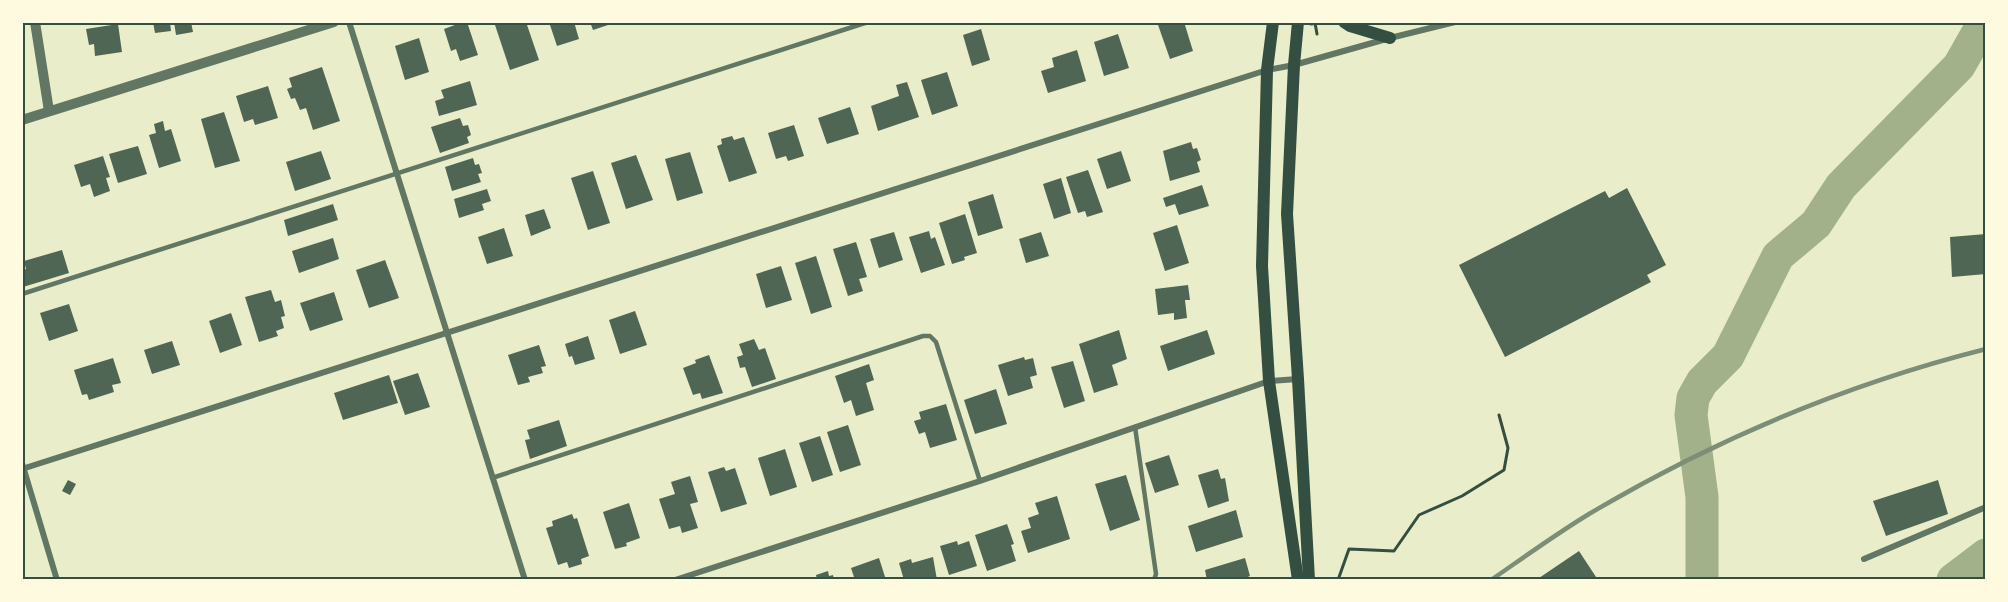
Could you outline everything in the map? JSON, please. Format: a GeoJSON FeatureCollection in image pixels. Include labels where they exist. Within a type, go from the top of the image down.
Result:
{"type":"FeatureCollection","features":[{"type":"Feature","properties":{"kind":"main road"},"geometry":{"type":"LineString","coordinates":[[1273,22],[1267,70],[1262,266],[1269,381],[1298,579]]}},
{"type":"Feature","properties":{"kind":"main road"},"geometry":{"type":"LineString","coordinates":[[1298,22],[1287,214],[1309,579]]}},
{"type":"Feature","properties":{"kind":"main road"},"geometry":{"type":"LineString","coordinates":[[1344,22],[1350,26],[1390,38]]}},
{"type":"Feature","properties":{"kind":"street"},"geometry":{"type":"LineString","coordinates":[[35,22],[49,111]]}},
{"type":"Feature","properties":{"kind":"street"},"geometry":{"type":"LineString","coordinates":[[22,120],[334,22]]}},
{"type":"Feature","properties":{"kind":"street"},"geometry":{"type":"LineString","coordinates":[[349,22],[525,579]]}},
{"type":"Feature","properties":{"kind":"street"},"geometry":{"type":"LineString","coordinates":[[57,579],[23,467],[1267,70],[1294,65],[1455,22]]}},
{"type":"Feature","properties":{"kind":"street"},"geometry":{"type":"LineString","coordinates":[[675,579],[980,481],[1269,381],[1298,379]]}},
{"type":"Feature","properties":{"kind":"street"},"geometry":{"type":"LineString","coordinates":[[1864,559],[1986,507]]}},
{"type":"Feature","properties":{"kind":"lane"},"geometry":{"type":"LineString","coordinates":[[22,294],[868,22]]}},
{"type":"Feature","properties":{"kind":"lane"},"geometry":{"type":"LineString","coordinates":[[492,478],[923,336],[930,336],[936,342],[980,481]]}},
{"type":"Feature","properties":{"kind":"lane"},"geometry":{"type":"LineString","coordinates":[[1135,427],[1156,574],[1154,579]]}},
{"type":"Feature","properties":{"kind":"path"},"geometry":{"type":"LineString","coordinates":[[1315,23],[1317,34]]}},
{"type":"Feature","properties":{"kind":"path"},"geometry":{"type":"LineString","coordinates":[[1338,579],[1349,549],[1394,551],[1419,515],[1462,496],[1504,470],[1508,448],[1499,415]]}},
{"type":"Feature","properties":{"kind":"building"},"geometry":{"type":"Polygon","coordinates":[[[153,22],[170,22],[171,31],[155,33],[153,22]]]}},
{"type":"Feature","properties":{"kind":"building"},"geometry":{"type":"Polygon","coordinates":[[[174,22],[191,22],[193,32],[176,35],[174,22]]]}},
{"type":"Feature","properties":{"kind":"building"},"geometry":{"type":"Polygon","coordinates":[[[467,22],[478,55],[460,61],[456,49],[451,51],[444,29],[467,22]]]}},
{"type":"Feature","properties":{"kind":"building"},"geometry":{"type":"Polygon","coordinates":[[[494,22],[526,22],[539,60],[510,70],[494,22]]]}},
{"type":"Feature","properties":{"kind":"building"},"geometry":{"type":"Polygon","coordinates":[[[549,22],[574,22],[579,39],[557,46],[549,22]]]}},
{"type":"Feature","properties":{"kind":"building"},"geometry":{"type":"Polygon","coordinates":[[[590,22],[614,22],[614,23],[593,30],[590,22]]]}},
{"type":"Feature","properties":{"kind":"building"},"geometry":{"type":"Polygon","coordinates":[[[1157,22],[1184,22],[1193,51],[1170,59],[1157,22]]]}},
{"type":"Feature","properties":{"kind":"building"},"geometry":{"type":"Polygon","coordinates":[[[118,24],[122,52],[95,56],[94,44],[89,45],[86,29],[118,24]]]}},
{"type":"Feature","properties":{"kind":"building"},"geometry":{"type":"Polygon","coordinates":[[[981,29],[990,60],[972,66],[963,35],[981,29]]]}},
{"type":"Feature","properties":{"kind":"building"},"geometry":{"type":"Polygon","coordinates":[[[1118,34],[1129,68],[1104,76],[1094,42],[1118,34]]]}},
{"type":"Feature","properties":{"kind":"building"},"geometry":{"type":"Polygon","coordinates":[[[419,38],[429,72],[405,80],[395,46],[419,38]]]}},
{"type":"Feature","properties":{"kind":"building"},"geometry":{"type":"Polygon","coordinates":[[[1077,50],[1086,81],[1048,93],[1041,71],[1054,67],[1052,58],[1077,50]]]}},
{"type":"Feature","properties":{"kind":"building"},"geometry":{"type":"Polygon","coordinates":[[[322,67],[340,121],[313,130],[306,108],[300,110],[295,98],[291,99],[287,89],[292,87],[289,78],[322,67]]]}},
{"type":"Feature","properties":{"kind":"building"},"geometry":{"type":"Polygon","coordinates":[[[947,72],[958,106],[932,115],[921,80],[947,72]]]}},
{"type":"Feature","properties":{"kind":"building"},"geometry":{"type":"Polygon","coordinates":[[[470,81],[477,105],[439,116],[435,101],[444,98],[441,90],[470,81]]]}},
{"type":"Feature","properties":{"kind":"building"},"geometry":{"type":"Polygon","coordinates":[[[907,82],[919,117],[878,131],[871,106],[899,96],[896,85],[907,82]]]}},
{"type":"Feature","properties":{"kind":"building"},"geometry":{"type":"Polygon","coordinates":[[[268,86],[278,118],[255,125],[253,119],[244,122],[236,96],[268,86]]]}},
{"type":"Feature","properties":{"kind":"building"},"geometry":{"type":"Polygon","coordinates":[[[850,107],[859,134],[827,144],[818,118],[850,107]]]}},
{"type":"Feature","properties":{"kind":"building"},"geometry":{"type":"Polygon","coordinates":[[[224,112],[240,161],[215,168],[201,119],[224,112]]]}},
{"type":"Feature","properties":{"kind":"building"},"geometry":{"type":"Polygon","coordinates":[[[460,118],[463,126],[468,125],[471,135],[467,137],[469,143],[440,153],[431,127],[460,118]]]}},
{"type":"Feature","properties":{"kind":"building"},"geometry":{"type":"Polygon","coordinates":[[[163,121],[165,131],[171,129],[181,161],[159,168],[149,135],[156,133],[154,124],[163,121]]]}},
{"type":"Feature","properties":{"kind":"building"},"geometry":{"type":"Polygon","coordinates":[[[794,125],[804,156],[788,161],[786,156],[776,159],[768,133],[794,125]]]}},
{"type":"Feature","properties":{"kind":"building"},"geometry":{"type":"Polygon","coordinates":[[[732,136],[734,140],[744,137],[757,173],[729,182],[717,146],[722,144],[721,139],[732,136]]]}},
{"type":"Feature","properties":{"kind":"building"},"geometry":{"type":"Polygon","coordinates":[[[1191,142],[1193,149],[1197,148],[1201,160],[1197,162],[1200,172],[1170,181],[1163,151],[1191,142]]]}},
{"type":"Feature","properties":{"kind":"building"},"geometry":{"type":"Polygon","coordinates":[[[138,146],[147,174],[118,183],[109,154],[138,146]]]}},
{"type":"Feature","properties":{"kind":"building"},"geometry":{"type":"Polygon","coordinates":[[[321,151],[331,179],[295,191],[286,162],[321,151]]]}},
{"type":"Feature","properties":{"kind":"building"},"geometry":{"type":"Polygon","coordinates":[[[1121,151],[1131,181],[1107,189],[1097,159],[1121,151]]]}},
{"type":"Feature","properties":{"kind":"building"},"geometry":{"type":"Polygon","coordinates":[[[690,152],[703,193],[677,201],[665,159],[690,152]]]}},
{"type":"Feature","properties":{"kind":"building"},"geometry":{"type":"Polygon","coordinates":[[[636,155],[653,200],[626,209],[611,163],[636,155]]]}},
{"type":"Feature","properties":{"kind":"building"},"geometry":{"type":"Polygon","coordinates":[[[103,156],[110,177],[106,178],[110,191],[94,197],[90,184],[81,187],[74,165],[103,156]]]}},
{"type":"Feature","properties":{"kind":"building"},"geometry":{"type":"Polygon","coordinates":[[[473,158],[475,165],[479,164],[482,173],[478,174],[481,182],[452,191],[445,167],[473,158]]]}},
{"type":"Feature","properties":{"kind":"building"},"geometry":{"type":"Polygon","coordinates":[[[1088,170],[1103,212],[1087,217],[1085,211],[1078,213],[1066,177],[1088,170]]]}},
{"type":"Feature","properties":{"kind":"building"},"geometry":{"type":"Polygon","coordinates":[[[593,171],[610,223],[588,230],[571,178],[593,171]]]}},
{"type":"Feature","properties":{"kind":"building"},"geometry":{"type":"Polygon","coordinates":[[[1061,178],[1071,213],[1054,219],[1043,184],[1061,178]]]}},
{"type":"Feature","properties":{"kind":"building"},"geometry":{"type":"Polygon","coordinates":[[[1202,185],[1209,206],[1179,215],[1175,204],[1166,207],[1163,198],[1202,185]]]}},
{"type":"Feature","properties":{"kind":"building"},"geometry":{"type":"Polygon","coordinates":[[[1627,188],[1666,265],[1647,275],[1651,282],[1505,357],[1459,265],[1605,191],[1609,198],[1627,188]]]}},
{"type":"Feature","properties":{"kind":"building"},"geometry":{"type":"Polygon","coordinates":[[[487,189],[491,201],[482,204],[484,210],[459,218],[454,199],[487,189]]]}},
{"type":"Feature","properties":{"kind":"building"},"geometry":{"type":"Polygon","coordinates":[[[993,194],[1003,228],[978,236],[968,202],[993,194]]]}},
{"type":"Feature","properties":{"kind":"building"},"geometry":{"type":"Polygon","coordinates":[[[333,204],[338,220],[288,236],[284,220],[333,204]]]}},
{"type":"Feature","properties":{"kind":"building"},"geometry":{"type":"Polygon","coordinates":[[[544,209],[551,228],[531,236],[525,215],[544,209]]]}},
{"type":"Feature","properties":{"kind":"building"},"geometry":{"type":"Polygon","coordinates":[[[965,214],[977,253],[952,264],[939,223],[965,214]]]}},
{"type":"Feature","properties":{"kind":"building"},"geometry":{"type":"Polygon","coordinates":[[[1177,225],[1189,263],[1165,271],[1153,233],[1177,225]]]}},
{"type":"Feature","properties":{"kind":"building"},"geometry":{"type":"Polygon","coordinates":[[[504,228],[513,256],[487,264],[478,237],[504,228]]]}},
{"type":"Feature","properties":{"kind":"building"},"geometry":{"type":"Polygon","coordinates":[[[929,231],[931,239],[935,237],[945,265],[921,273],[909,237],[929,231]]]}},
{"type":"Feature","properties":{"kind":"building"},"geometry":{"type":"Polygon","coordinates":[[[894,232],[903,260],[879,268],[870,239],[894,232]]]}},
{"type":"Feature","properties":{"kind":"building"},"geometry":{"type":"Polygon","coordinates":[[[1041,232],[1049,256],[1026,263],[1019,239],[1041,232]]]}},
{"type":"Feature","properties":{"kind":"building"},"geometry":{"type":"Polygon","coordinates":[[[1986,234],[1986,274],[1952,277],[1950,237],[1986,234]]]}},
{"type":"Feature","properties":{"kind":"building"},"geometry":{"type":"Polygon","coordinates":[[[333,238],[339,259],[299,273],[292,251],[333,238]]]}},
{"type":"Feature","properties":{"kind":"building"},"geometry":{"type":"Polygon","coordinates":[[[856,242],[867,277],[859,279],[863,291],[848,296],[833,249],[856,242]]]}},
{"type":"Feature","properties":{"kind":"building"},"geometry":{"type":"Polygon","coordinates":[[[62,250],[69,273],[23,287],[22,271],[26,269],[24,261],[62,250]]]}},
{"type":"Feature","properties":{"kind":"building"},"geometry":{"type":"Polygon","coordinates":[[[816,256],[832,307],[811,314],[795,263],[816,256]]]}},
{"type":"Feature","properties":{"kind":"building"},"geometry":{"type":"Polygon","coordinates":[[[385,260],[399,298],[369,308],[356,270],[385,260]]]}},
{"type":"Feature","properties":{"kind":"building"},"geometry":{"type":"Polygon","coordinates":[[[781,266],[792,300],[766,308],[756,274],[781,266]]]}},
{"type":"Feature","properties":{"kind":"building"},"geometry":{"type":"Polygon","coordinates":[[[1188,285],[1190,300],[1185,300],[1187,318],[1174,320],[1174,313],[1158,315],[1155,289],[1188,285]]]}},
{"type":"Feature","properties":{"kind":"building"},"geometry":{"type":"Polygon","coordinates":[[[271,290],[275,302],[281,300],[285,316],[281,317],[284,328],[276,331],[278,336],[259,342],[245,297],[271,290]]]}},
{"type":"Feature","properties":{"kind":"building"},"geometry":{"type":"Polygon","coordinates":[[[334,292],[343,320],[310,331],[300,303],[334,292]]]}},
{"type":"Feature","properties":{"kind":"building"},"geometry":{"type":"Polygon","coordinates":[[[69,304],[78,331],[49,341],[40,313],[69,304]]]}},
{"type":"Feature","properties":{"kind":"building"},"geometry":{"type":"Polygon","coordinates":[[[635,311],[647,345],[620,354],[609,320],[635,311]]]}},
{"type":"Feature","properties":{"kind":"building"},"geometry":{"type":"Polygon","coordinates":[[[231,313],[242,345],[220,353],[209,321],[231,313]]]}},
{"type":"Feature","properties":{"kind":"building"},"geometry":{"type":"Polygon","coordinates":[[[1119,330],[1127,359],[1112,365],[1118,385],[1094,393],[1079,344],[1119,330]]]}},
{"type":"Feature","properties":{"kind":"building"},"geometry":{"type":"Polygon","coordinates":[[[1207,330],[1215,354],[1168,371],[1160,346],[1207,330]]]}},
{"type":"Feature","properties":{"kind":"building"},"geometry":{"type":"Polygon","coordinates":[[[588,336],[595,359],[575,365],[572,356],[569,357],[565,344],[588,336]]]}},
{"type":"Feature","properties":{"kind":"building"},"geometry":{"type":"Polygon","coordinates":[[[754,339],[759,350],[765,348],[776,379],[752,387],[745,367],[740,368],[737,357],[743,355],[739,344],[754,339]]]}},
{"type":"Feature","properties":{"kind":"building"},"geometry":{"type":"Polygon","coordinates":[[[172,341],[180,365],[152,374],[144,350],[172,341]]]}},
{"type":"Feature","properties":{"kind":"building"},"geometry":{"type":"Polygon","coordinates":[[[539,345],[546,366],[541,367],[543,373],[528,377],[530,382],[518,385],[508,355],[539,345]]]}},
{"type":"Feature","properties":{"kind":"building"},"geometry":{"type":"Polygon","coordinates":[[[709,355],[723,393],[702,399],[700,393],[693,395],[683,368],[709,355]]]}},
{"type":"Feature","properties":{"kind":"building"},"geometry":{"type":"Polygon","coordinates":[[[1024,357],[1025,360],[1033,358],[1037,375],[1030,377],[1033,388],[1008,396],[998,365],[1024,357]]]}},
{"type":"Feature","properties":{"kind":"building"},"geometry":{"type":"Polygon","coordinates":[[[113,358],[121,383],[112,385],[114,392],[89,400],[87,394],[82,395],[74,370],[113,358]]]}},
{"type":"Feature","properties":{"kind":"building"},"geometry":{"type":"Polygon","coordinates":[[[1073,361],[1085,401],[1064,408],[1051,367],[1073,361]]]}},
{"type":"Feature","properties":{"kind":"building"},"geometry":{"type":"Polygon","coordinates":[[[869,364],[874,380],[866,383],[874,410],[856,416],[851,400],[844,403],[835,376],[869,364]]]}},
{"type":"Feature","properties":{"kind":"building"},"geometry":{"type":"Polygon","coordinates":[[[418,373],[430,407],[405,415],[393,381],[418,373]]]}},
{"type":"Feature","properties":{"kind":"building"},"geometry":{"type":"Polygon","coordinates":[[[389,375],[398,403],[343,420],[334,393],[389,375]]]}},
{"type":"Feature","properties":{"kind":"building"},"geometry":{"type":"Polygon","coordinates":[[[996,389],[1007,424],[975,434],[964,400],[996,389]]]}},
{"type":"Feature","properties":{"kind":"building"},"geometry":{"type":"Polygon","coordinates":[[[946,404],[957,440],[930,448],[925,432],[919,434],[914,421],[921,419],[919,412],[946,404]]]}},
{"type":"Feature","properties":{"kind":"building"},"geometry":{"type":"Polygon","coordinates":[[[559,420],[567,446],[530,459],[525,440],[530,439],[527,430],[559,420]]]}},
{"type":"Feature","properties":{"kind":"building"},"geometry":{"type":"Polygon","coordinates":[[[848,425],[861,465],[840,472],[827,432],[848,425]]]}},
{"type":"Feature","properties":{"kind":"building"},"geometry":{"type":"Polygon","coordinates":[[[820,436],[833,475],[812,482],[799,443],[820,436]]]}},
{"type":"Feature","properties":{"kind":"building"},"geometry":{"type":"Polygon","coordinates":[[[785,449],[797,487],[770,496],[758,458],[785,449]]]}},
{"type":"Feature","properties":{"kind":"building"},"geometry":{"type":"Polygon","coordinates":[[[1169,455],[1179,485],[1155,493],[1145,463],[1169,455]]]}},
{"type":"Feature","properties":{"kind":"building"},"geometry":{"type":"Polygon","coordinates":[[[724,467],[726,471],[735,468],[747,504],[721,512],[708,472],[724,467]]]}},
{"type":"Feature","properties":{"kind":"building"},"geometry":{"type":"Polygon","coordinates":[[[1218,469],[1221,479],[1225,478],[1229,501],[1208,508],[1198,475],[1218,469]]]}},
{"type":"Feature","properties":{"kind":"building"},"geometry":{"type":"Polygon","coordinates":[[[1126,475],[1140,520],[1110,531],[1095,484],[1126,475]]]}},
{"type":"Feature","properties":{"kind":"building"},"geometry":{"type":"Polygon","coordinates":[[[690,476],[698,502],[690,504],[698,528],[682,533],[680,526],[669,529],[659,499],[675,494],[671,482],[690,476]]]}},
{"type":"Feature","properties":{"kind":"building"},"geometry":{"type":"Polygon","coordinates":[[[68,480],[76,484],[70,495],[62,491],[68,480]]]}},
{"type":"Feature","properties":{"kind":"building"},"geometry":{"type":"Polygon","coordinates":[[[1938,480],[1948,514],[1886,536],[1873,501],[1938,480]]]}},
{"type":"Feature","properties":{"kind":"building"},"geometry":{"type":"Polygon","coordinates":[[[1057,496],[1070,539],[1028,553],[1021,531],[1031,528],[1028,518],[1039,514],[1035,503],[1057,496]]]}},
{"type":"Feature","properties":{"kind":"building"},"geometry":{"type":"Polygon","coordinates":[[[629,503],[640,538],[626,543],[627,546],[615,549],[603,512],[629,503]]]}},
{"type":"Feature","properties":{"kind":"building"},"geometry":{"type":"Polygon","coordinates":[[[1236,510],[1243,537],[1196,552],[1188,526],[1236,510]]]}},
{"type":"Feature","properties":{"kind":"building"},"geometry":{"type":"Polygon","coordinates":[[[572,514],[574,519],[577,518],[589,556],[581,559],[582,564],[569,568],[567,562],[558,565],[546,528],[553,526],[552,521],[572,514]]]}},
{"type":"Feature","properties":{"kind":"building"},"geometry":{"type":"Polygon","coordinates":[[[1007,524],[1014,544],[1011,545],[1016,561],[987,571],[975,535],[1007,524]]]}},
{"type":"Feature","properties":{"kind":"building"},"geometry":{"type":"Polygon","coordinates":[[[957,541],[958,545],[969,541],[977,566],[949,575],[940,546],[957,541]]]}},
{"type":"Feature","properties":{"kind":"building"},"geometry":{"type":"Polygon","coordinates":[[[1579,551],[1598,580],[1536,580],[1579,551]]]}},
{"type":"Feature","properties":{"kind":"building"},"geometry":{"type":"Polygon","coordinates":[[[933,557],[937,580],[904,580],[899,563],[911,559],[912,563],[933,557]]]}},
{"type":"Feature","properties":{"kind":"building"},"geometry":{"type":"Polygon","coordinates":[[[879,558],[886,580],[855,580],[851,568],[879,558]]]}},
{"type":"Feature","properties":{"kind":"building"},"geometry":{"type":"Polygon","coordinates":[[[1245,558],[1250,576],[1245,580],[1207,580],[1205,570],[1245,558]]]}},
{"type":"Feature","properties":{"kind":"building"},"geometry":{"type":"Polygon","coordinates":[[[828,571],[829,576],[833,575],[834,580],[817,580],[816,575],[828,571]]]}},
{"type":"Feature","properties":{"kind":"waterway"},"geometry":{"type":"LineString","coordinates":[[1702,580],[1702,497],[1691,415],[1693,398],[1702,382],[1728,356],[1778,256],[1816,224],[1841,186],[1959,66],[1984,22]]}},
{"type":"Feature","properties":{"kind":"waterway"},"geometry":{"type":"LineString","coordinates":[[1953,580],[1986,555]]}},
{"type":"Feature","properties":{"kind":"railway"},"geometry":{"type":"LineString","coordinates":[[1491,580],[1589,514],[1683,462],[1732,439],[1832,397],[1934,363],[1986,349]]}}]}
